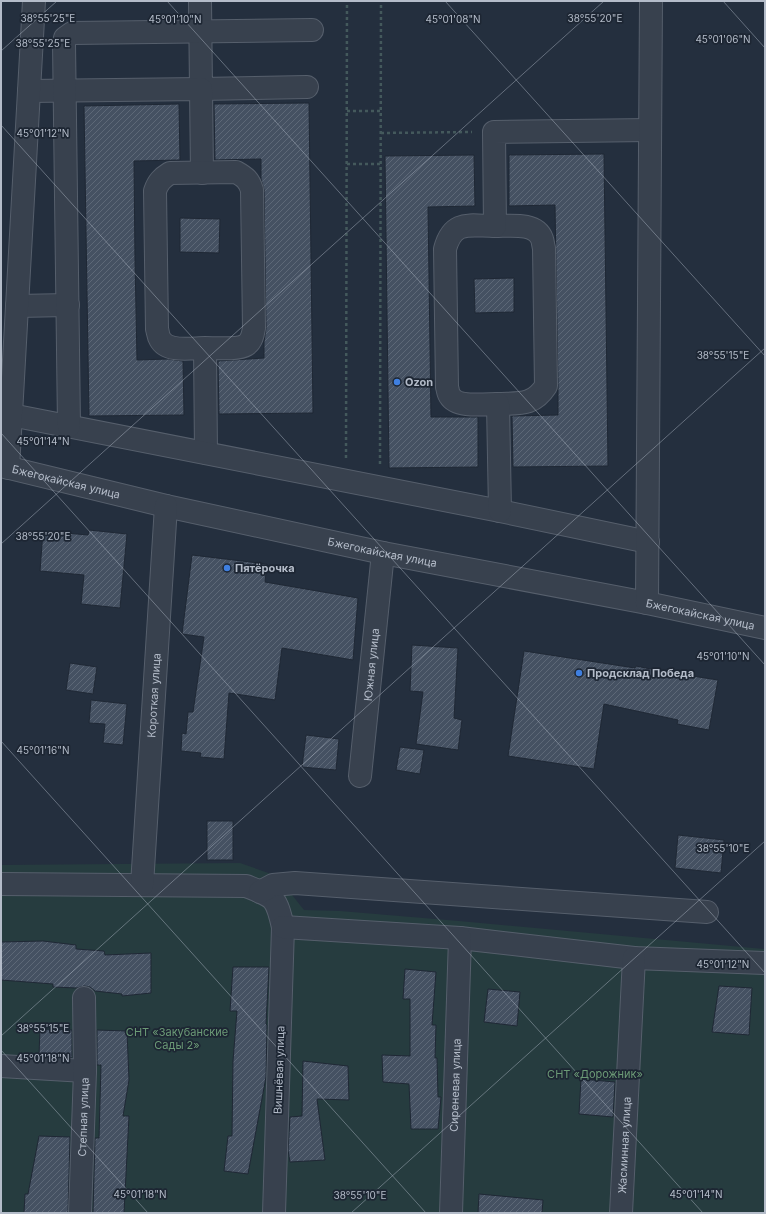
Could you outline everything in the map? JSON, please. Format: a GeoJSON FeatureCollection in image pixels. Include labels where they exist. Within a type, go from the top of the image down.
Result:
{"type":"FeatureCollection","features":[{"type":"Feature","properties":{"kind":"street"},"geometry":{"type":"LineString","coordinates":[[5,467],[11,415],[34,1]]}},
{"type":"Feature","properties":{"kind":"street"},"geometry":{"type":"LineString","coordinates":[[200,1],[202,173]]}},
{"type":"Feature","properties":{"kind":"street"},"geometry":{"type":"LineString","coordinates":[[647,603],[651,1]]}},
{"type":"Feature","properties":{"kind":"street"},"geometry":{"type":"LineString","coordinates":[[69,426],[64,90],[65,38],[72,33],[312,30]]}},
{"type":"Feature","properties":{"kind":"street"},"geometry":{"type":"LineString","coordinates":[[29,91],[307,87]]}},
{"type":"Feature","properties":{"kind":"street"},"geometry":{"type":"LineString","coordinates":[[496,226],[494,132],[650,130]]}},
{"type":"Feature","properties":{"kind":"street"},"geometry":{"type":"LineString","coordinates":[[236,172],[244,176],[249,182],[252,190],[254,328],[252,339],[246,345],[239,347],[205,348],[172,348],[165,345],[160,339],[157,329],[155,191],[157,184],[162,178],[170,173],[236,172]]}},
{"type":"Feature","properties":{"kind":"street"},"geometry":{"type":"LineString","coordinates":[[521,225],[536,230],[542,238],[544,248],[546,386],[540,395],[534,400],[524,403],[498,404],[462,404],[456,402],[450,396],[447,387],[445,249],[452,232],[460,226],[521,225]]}},
{"type":"Feature","properties":{"kind":"street"},"geometry":{"type":"LineString","coordinates":[[17,306],[68,305]]}},
{"type":"Feature","properties":{"kind":"street"},"geometry":{"type":"LineString","coordinates":[[205,348],[206,453]]}},
{"type":"Feature","properties":{"kind":"street"},"geometry":{"type":"LineString","coordinates":[[498,404],[500,511]]}},
{"type":"Feature","properties":{"kind":"street"},"geometry":{"type":"LineString","coordinates":[[11,415],[346,480],[648,542]]}},
{"type":"Feature","properties":{"kind":"street","name":"Бжегокайская улица"},"geometry":{"type":"LineString","coordinates":[[5,467],[166,506],[383,553],[647,603],[765,628]]}},
{"type":"Feature","properties":{"kind":"street","name":"Короткая улица"},"geometry":{"type":"LineString","coordinates":[[142,885],[166,506]]}},
{"type":"Feature","properties":{"kind":"street","name":"Южная улица"},"geometry":{"type":"LineString","coordinates":[[360,776],[383,553]]}},
{"type":"Feature","properties":{"kind":"street"},"geometry":{"type":"LineString","coordinates":[[1,884],[246,886],[260,892],[272,885],[295,883],[707,912]]}},
{"type":"Feature","properties":{"kind":"street","name":"Вишнёвая улица"},"geometry":{"type":"LineString","coordinates":[[260,892],[272,896],[279,909],[283,927],[274,1213]]}},
{"type":"Feature","properties":{"kind":"street"},"geometry":{"type":"LineString","coordinates":[[283,927],[459,948],[634,958],[765,963]]}},
{"type":"Feature","properties":{"kind":"street","name":"Сиреневая улица"},"geometry":{"type":"LineString","coordinates":[[451,1213],[459,948]]}},
{"type":"Feature","properties":{"kind":"street","name":"Жасминная улица"},"geometry":{"type":"LineString","coordinates":[[621,1213],[634,958]]}},
{"type":"Feature","properties":{"kind":"street","name":"Степная улица"},"geometry":{"type":"LineString","coordinates":[[80,1213],[85,1071],[84,998]]}},
{"type":"Feature","properties":{"kind":"street"},"geometry":{"type":"LineString","coordinates":[[1,1066],[85,1071]]}},
{"type":"Feature","properties":{"kind":"path"},"geometry":{"type":"LineString","coordinates":[[346,480],[347,1]]}},
{"type":"Feature","properties":{"kind":"path"},"geometry":{"type":"LineString","coordinates":[[380,487],[382,1]]}},
{"type":"Feature","properties":{"kind":"path"},"geometry":{"type":"LineString","coordinates":[[347,111],[381,111]]}},
{"type":"Feature","properties":{"kind":"path"},"geometry":{"type":"LineString","coordinates":[[381,133],[494,132]]}},
{"type":"Feature","properties":{"kind":"path"},"geometry":{"type":"LineString","coordinates":[[347,164],[381,164]]}},
{"type":"Feature","properties":{"kind":"green space","name":"СНТ «Закубанские Сады 2»"},"geometry":{"type":"Polygon","coordinates":[[[240,863],[277,876],[304,910],[340,911],[459,921],[765,949],[765,1213],[1,1213],[1,865],[240,863]]]}},
{"type":"Feature","properties":{"kind":"building"},"geometry":{"type":"Polygon","coordinates":[[[309,103],[313,413],[219,414],[218,361],[264,358],[266,328],[264,190],[261,179],[261,159],[215,160],[214,104],[309,103]]]}},
{"type":"Feature","properties":{"kind":"building"},"geometry":{"type":"Polygon","coordinates":[[[179,104],[180,160],[134,161],[135,260],[137,360],[168,359],[183,361],[184,415],[89,416],[84,106],[179,104]]]}},
{"type":"Feature","properties":{"kind":"building"},"geometry":{"type":"Polygon","coordinates":[[[604,154],[608,466],[513,467],[512,416],[558,415],[558,386],[555,205],[509,206],[509,155],[604,154]]]}},
{"type":"Feature","properties":{"kind":"building"},"geometry":{"type":"Polygon","coordinates":[[[474,155],[475,206],[428,207],[431,417],[478,417],[478,467],[389,468],[385,156],[474,155]]]}},
{"type":"Feature","properties":{"kind":"building"},"geometry":{"type":"Polygon","coordinates":[[[180,218],[220,219],[219,253],[180,252],[180,218]]]}},
{"type":"Feature","properties":{"kind":"building"},"geometry":{"type":"Polygon","coordinates":[[[514,278],[514,312],[475,313],[474,279],[514,278]]]}},
{"type":"Feature","properties":{"kind":"building"},"geometry":{"type":"Polygon","coordinates":[[[89,530],[127,534],[120,608],[81,604],[84,575],[40,571],[43,531],[88,535],[89,530]]]}},
{"type":"Feature","properties":{"kind":"building"},"geometry":{"type":"Polygon","coordinates":[[[192,555],[267,564],[265,582],[358,598],[353,660],[282,648],[275,700],[229,693],[224,759],[200,757],[201,753],[181,751],[182,733],[186,734],[188,712],[193,712],[204,637],[182,634],[192,555]]]}},
{"type":"Feature","properties":{"kind":"building"},"geometry":{"type":"Polygon","coordinates":[[[412,645],[458,648],[454,718],[462,720],[458,750],[416,744],[423,692],[410,691],[412,645]]]}},
{"type":"Feature","properties":{"kind":"building"},"geometry":{"type":"Polygon","coordinates":[[[524,651],[635,668],[636,666],[685,676],[718,680],[709,730],[677,724],[678,720],[604,704],[594,769],[508,756],[524,651]]]}},
{"type":"Feature","properties":{"kind":"building"},"geometry":{"type":"Polygon","coordinates":[[[70,663],[97,667],[93,694],[66,690],[70,663]]]}},
{"type":"Feature","properties":{"kind":"building"},"geometry":{"type":"Polygon","coordinates":[[[91,700],[127,704],[123,745],[103,743],[105,724],[89,723],[91,700]]]}},
{"type":"Feature","properties":{"kind":"building"},"geometry":{"type":"Polygon","coordinates":[[[306,735],[339,739],[336,770],[302,767],[306,735]]]}},
{"type":"Feature","properties":{"kind":"building"},"geometry":{"type":"Polygon","coordinates":[[[400,747],[424,750],[420,774],[396,770],[400,747]]]}},
{"type":"Feature","properties":{"kind":"building"},"geometry":{"type":"Polygon","coordinates":[[[207,821],[233,821],[233,860],[207,860],[207,821]]]}},
{"type":"Feature","properties":{"kind":"building"},"geometry":{"type":"Polygon","coordinates":[[[678,835],[724,840],[721,873],[675,868],[678,835]]]}},
{"type":"Feature","properties":{"kind":"building"},"geometry":{"type":"Polygon","coordinates":[[[43,941],[76,945],[76,949],[104,951],[105,955],[151,953],[151,993],[122,996],[122,994],[95,991],[90,987],[84,986],[77,988],[53,987],[53,984],[1,980],[1,942],[43,941]]]}},
{"type":"Feature","properties":{"kind":"building"},"geometry":{"type":"Polygon","coordinates":[[[233,967],[269,967],[266,1024],[266,1077],[248,1174],[224,1171],[228,1136],[232,1136],[233,1061],[237,1011],[230,1011],[233,967]]]}},
{"type":"Feature","properties":{"kind":"building"},"geometry":{"type":"Polygon","coordinates":[[[405,969],[436,972],[432,1025],[436,1025],[435,1058],[437,1058],[438,1097],[441,1097],[438,1129],[411,1129],[409,1084],[383,1082],[382,1055],[410,1056],[410,999],[403,999],[405,969]]]}},
{"type":"Feature","properties":{"kind":"building"},"geometry":{"type":"Polygon","coordinates":[[[719,986],[752,988],[749,1035],[712,1032],[719,986]]]}},
{"type":"Feature","properties":{"kind":"building"},"geometry":{"type":"Polygon","coordinates":[[[488,989],[520,992],[517,1026],[484,1022],[488,989]]]}},
{"type":"Feature","properties":{"kind":"building"},"geometry":{"type":"Polygon","coordinates":[[[40,1029],[72,1030],[72,1058],[39,1055],[40,1029]]]}},
{"type":"Feature","properties":{"kind":"building"},"geometry":{"type":"Polygon","coordinates":[[[97,1030],[127,1031],[129,1080],[123,1116],[129,1116],[124,1213],[93,1213],[95,1138],[99,1138],[101,1065],[97,1065],[97,1030]]]}},
{"type":"Feature","properties":{"kind":"building"},"geometry":{"type":"Polygon","coordinates":[[[303,1061],[348,1066],[349,1100],[317,1099],[325,1160],[290,1162],[288,1150],[290,1117],[302,1116],[303,1061]]]}},
{"type":"Feature","properties":{"kind":"building"},"geometry":{"type":"Polygon","coordinates":[[[581,1079],[615,1082],[613,1117],[579,1114],[581,1079]]]}},
{"type":"Feature","properties":{"kind":"building"},"geometry":{"type":"Polygon","coordinates":[[[39,1136],[70,1137],[68,1213],[24,1213],[25,1194],[28,1194],[39,1136]]]}},
{"type":"Feature","properties":{"kind":"building"},"geometry":{"type":"Polygon","coordinates":[[[479,1194],[543,1200],[542,1213],[478,1213],[479,1194]]]}},
{"type":"Feature","properties":{"kind":"place","name":"Ozon"},"geometry":{"type":"Point","coordinates":[397,382]}},
{"type":"Feature","properties":{"kind":"place","name":"Пятёрочка"},"geometry":{"type":"Point","coordinates":[227,568]}},
{"type":"Feature","properties":{"kind":"place","name":"Продсклад Победа"},"geometry":{"type":"Point","coordinates":[579,673]}},
{"type":"Feature","properties":{"kind":"park label","name":"СНТ «Дорожник»"},"geometry":{"type":"Point","coordinates":[595,1074]}}]}
